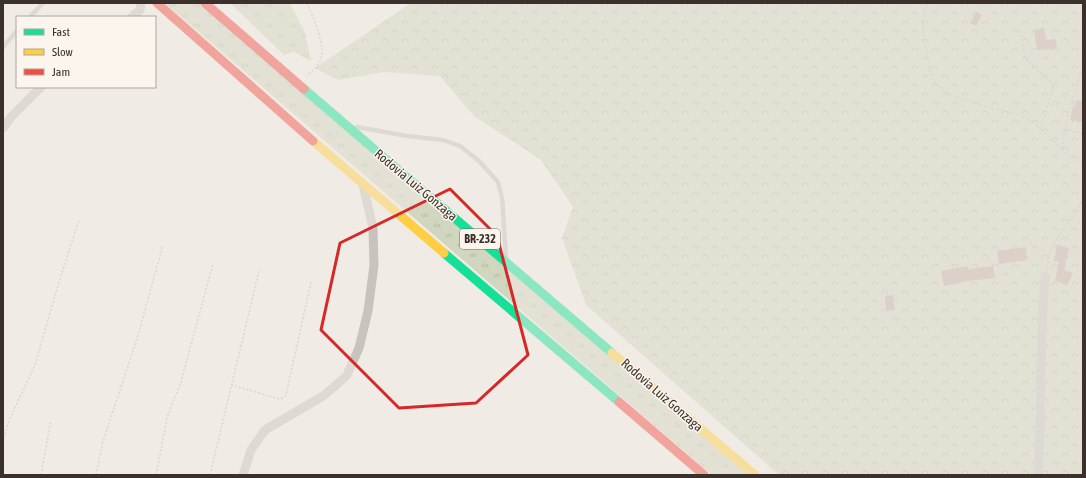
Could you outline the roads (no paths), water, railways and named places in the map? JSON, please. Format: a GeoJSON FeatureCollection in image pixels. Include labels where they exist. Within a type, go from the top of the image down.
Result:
{"type":"FeatureCollection","features":[{"type":"Feature","properties":{"kind":"highway","name":"Rodovia Luiz Gonzaga"},"geometry":{"type":"LineString","coordinates":[[205,3],[755,475]]}},
{"type":"Feature","properties":{"kind":"highway","name":"BR-232"},"geometry":{"type":"LineString","coordinates":[[157,4],[362,183],[704,475]]}},
{"type":"Feature","properties":{"kind":"street"},"geometry":{"type":"LineString","coordinates":[[133,16],[140,10],[141,3]]}},
{"type":"Feature","properties":{"kind":"street"},"geometry":{"type":"LineString","coordinates":[[3,128],[12,116],[40,88]]}},
{"type":"Feature","properties":{"kind":"street"},"geometry":{"type":"LineString","coordinates":[[243,475],[251,450],[265,430],[323,396],[335,386],[347,375],[359,348],[368,310],[374,265],[373,228],[362,183]]}},
{"type":"Feature","properties":{"kind":"street"},"geometry":{"type":"LineString","coordinates":[[1038,475],[1045,276]]}},
{"type":"Feature","properties":{"kind":"lane"},"geometry":{"type":"LineString","coordinates":[[31,16],[43,3]]}},
{"type":"Feature","properties":{"kind":"lane"},"geometry":{"type":"LineString","coordinates":[[3,47],[16,32]]}},
{"type":"Feature","properties":{"kind":"lane"},"geometry":{"type":"LineString","coordinates":[[347,126],[407,136],[443,140],[460,146],[479,161],[498,182],[502,198],[507,262]]}}]}
